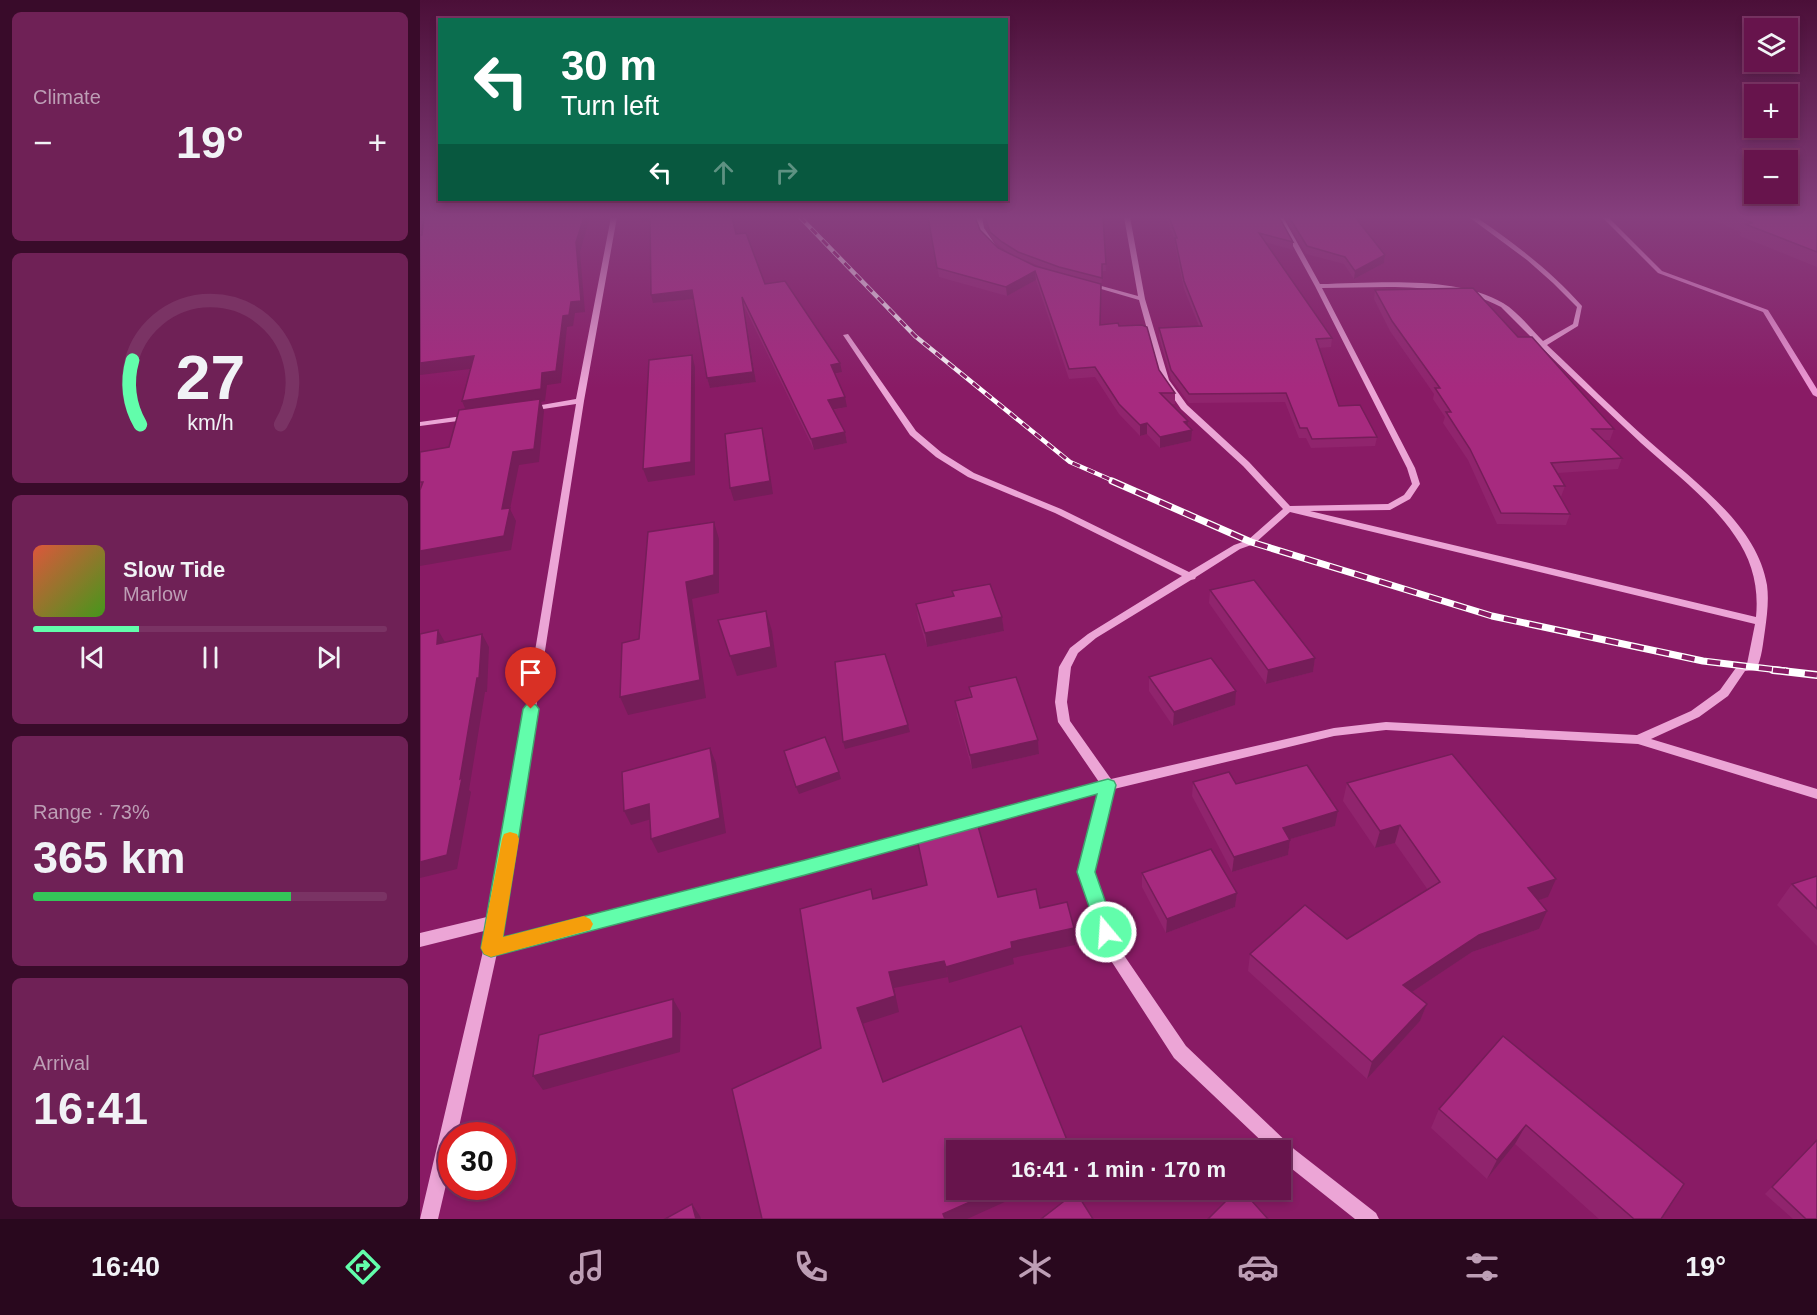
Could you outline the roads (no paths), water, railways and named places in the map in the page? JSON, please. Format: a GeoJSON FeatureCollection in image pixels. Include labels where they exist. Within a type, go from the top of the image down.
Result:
{"type":"FeatureCollection","features":[{"type":"Feature","properties":{"kind":"street"},"geometry":{"type":"LineString","coordinates":[[429,1219],[497,921],[580,402],[604,274]]}},
{"type":"Feature","properties":{"kind":"street"},"geometry":{"type":"LineString","coordinates":[[1137,274],[1142,299],[1165,380],[1184,407],[1246,464],[1288,509],[1762,622]]}},
{"type":"Feature","properties":{"kind":"street"},"geometry":{"type":"LineString","coordinates":[[1311,274],[1411,468],[1416,484],[1407,497],[1389,507],[1288,509],[1251,542],[1238,547],[1092,636],[1074,651],[1065,667],[1061,702],[1064,722],[1108,785],[1086,872],[1113,951],[1180,1052],[1288,1155],[1370,1219]]}},
{"type":"Feature","properties":{"kind":"street"},"geometry":{"type":"LineString","coordinates":[[1543,344],[1576,325],[1580,307],[1547,274]]}},
{"type":"Feature","properties":{"kind":"street"},"geometry":{"type":"LineString","coordinates":[[1077,281],[1142,299]]}},
{"type":"Feature","properties":{"kind":"street"},"geometry":{"type":"LineString","coordinates":[[1318,286],[1456,288],[1492,297],[1648,445],[1721,508],[1748,546],[1760,580],[1762,622],[1752,667],[1742,668],[1724,693],[1695,714],[1638,740]]}},
{"type":"Feature","properties":{"kind":"street"},"geometry":{"type":"LineString","coordinates":[[846,335],[913,433],[939,455],[971,475],[1058,511],[1191,577]]}},
{"type":"Feature","properties":{"kind":"street"},"geometry":{"type":"LineString","coordinates":[[523,410],[580,402]]}},
{"type":"Feature","properties":{"kind":"street"},"geometry":{"type":"LineString","coordinates":[[420,424],[477,416]]}},
{"type":"Feature","properties":{"kind":"street"},"geometry":{"type":"LineString","coordinates":[[491,948],[1108,785],[1314,737],[1386,726],[1638,740],[1817,794]]}},
{"type":"Feature","properties":{"kind":"street"},"geometry":{"type":"LineString","coordinates":[[420,940],[497,921]]}},
{"type":"Feature","properties":{"kind":"waterway"},"geometry":{"type":"LineString","coordinates":[[1665,274],[1766,311],[1817,395]]}},
{"type":"Feature","properties":{"kind":"railway"},"geometry":{"type":"LineString","coordinates":[[855,274],[915,336],[1070,462],[1116,482]]}},
{"type":"Feature","properties":{"kind":"railway"},"geometry":{"type":"LineString","coordinates":[[1112,481],[1251,542],[1492,616],[1703,661],[1786,671]]}},
{"type":"Feature","properties":{"kind":"railway"},"geometry":{"type":"LineString","coordinates":[[1773,670],[1817,675]]}}]}
